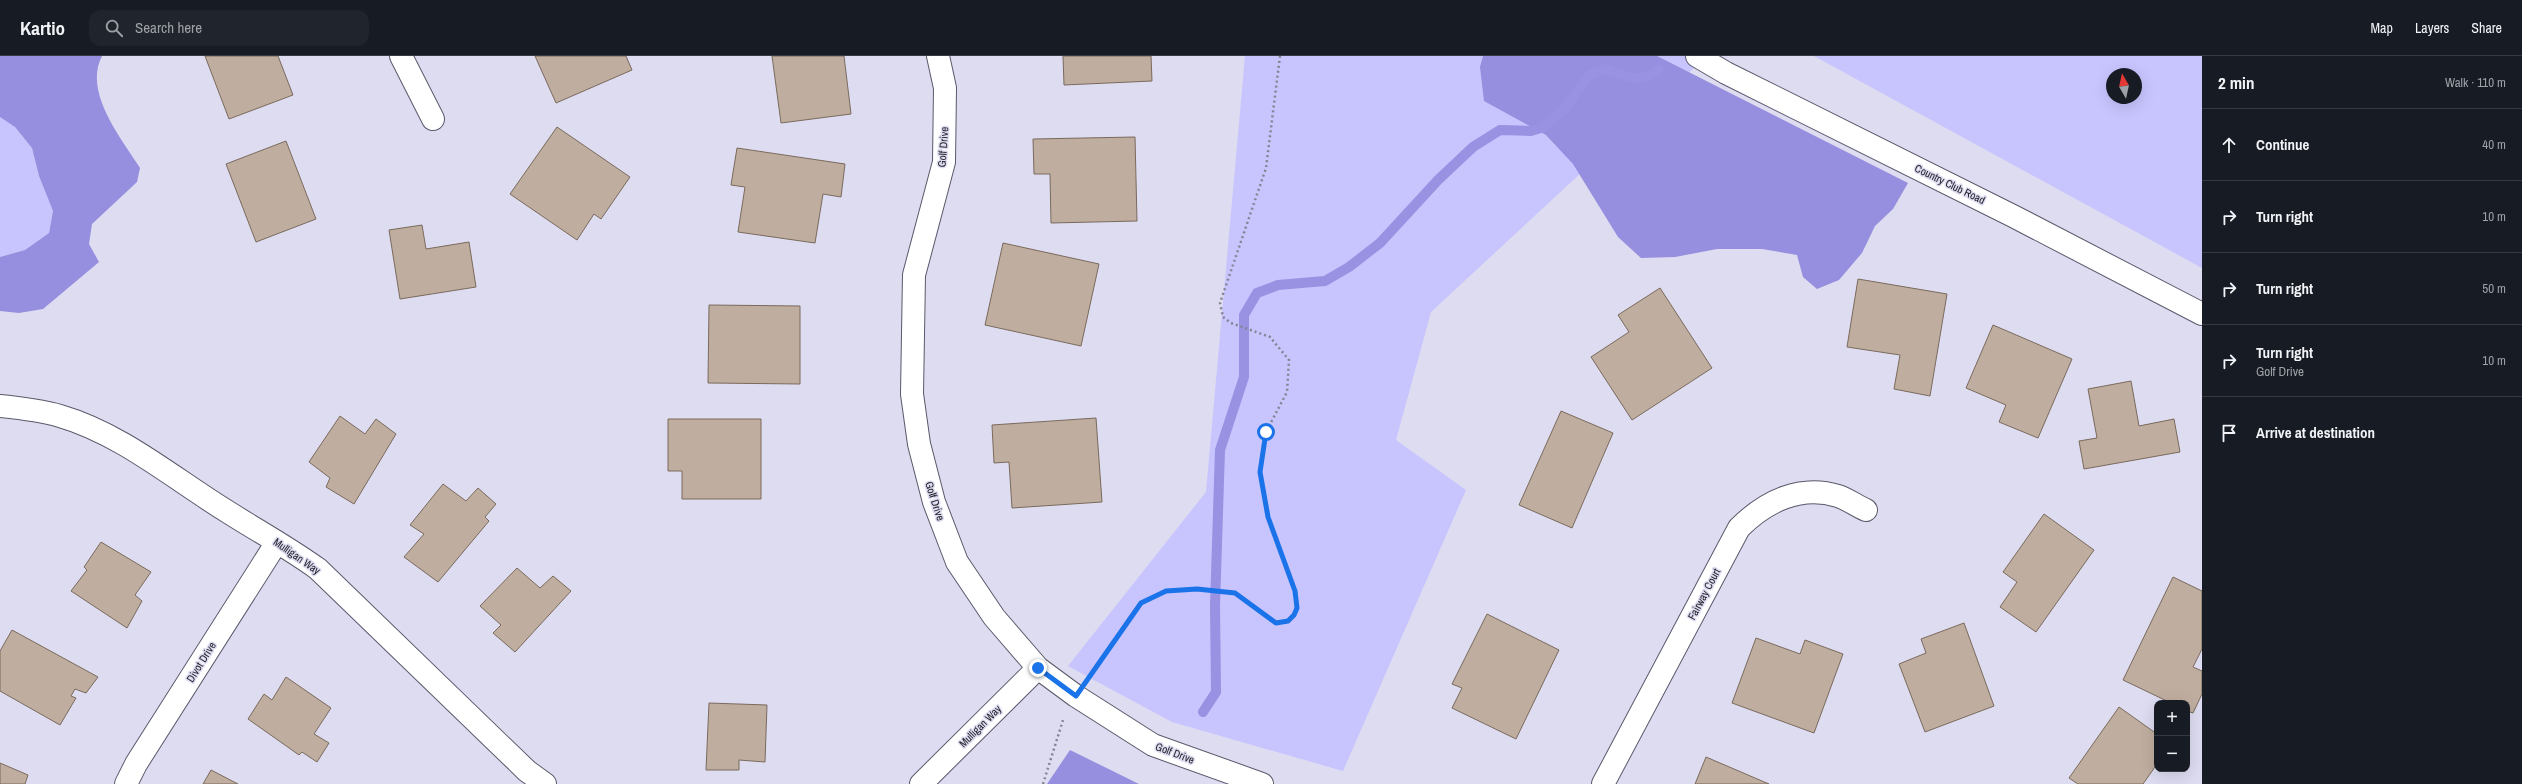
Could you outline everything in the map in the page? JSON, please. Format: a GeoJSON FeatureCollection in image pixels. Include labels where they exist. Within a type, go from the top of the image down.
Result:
{"type":"FeatureCollection","features":[{"type":"Feature","properties":{"kind":"street"},"geometry":{"type":"LineString","coordinates":[[401,56],[433,119]]}},
{"type":"Feature","properties":{"kind":"street","name":"Golf Drive"},"geometry":{"type":"LineString","coordinates":[[938,56],[945,88],[944,162],[914,275],[912,394],[919,444],[934,502],[957,562],[994,617],[1038,668],[1076,696],[1154,745],[1262,784]]}},
{"type":"Feature","properties":{"kind":"street","name":"Country Club Road"},"geometry":{"type":"LineString","coordinates":[[1697,56],[1726,73],[2013,216],[2202,314]]}},
{"type":"Feature","properties":{"kind":"street","name":"Mulligan Way"},"geometry":{"type":"LineString","coordinates":[[0,406],[61,416],[93,428],[119,441],[318,569],[527,771],[545,784]]}},
{"type":"Feature","properties":{"kind":"street","name":"Fairway Court"},"geometry":{"type":"LineString","coordinates":[[1603,784],[1739,528],[1767,504],[1791,495],[1817,493],[1838,496],[1866,510]]}},
{"type":"Feature","properties":{"kind":"street","name":"Divot Drive"},"geometry":{"type":"LineString","coordinates":[[126,784],[136,764],[277,542]]}},
{"type":"Feature","properties":{"kind":"street","name":"Mulligan Way"},"geometry":{"type":"LineString","coordinates":[[921,784],[1038,668]]}},
{"type":"Feature","properties":{"kind":"path"},"geometry":{"type":"LineString","coordinates":[[1042,784],[1065,715],[1076,696],[1141,603],[1166,591],[1197,589],[1235,593],[1276,623],[1288,621],[1294,615],[1297,608],[1295,591],[1268,517],[1260,472],[1266,432],[1287,392],[1289,360],[1270,337],[1231,323],[1223,317],[1220,303],[1266,168],[1280,56]]}},
{"type":"Feature","properties":{"kind":"shaded area"},"geometry":{"type":"Polygon","coordinates":[[[0,56],[102,56],[97,70],[97,84],[101,99],[115,129],[140,168],[137,182],[92,224],[89,244],[99,262],[43,309],[19,313],[0,311],[0,257],[25,250],[49,233],[53,211],[39,176],[32,148],[15,127],[0,117],[0,56]]]}},
{"type":"Feature","properties":{"kind":"shaded area"},"geometry":{"type":"Polygon","coordinates":[[[1245,56],[1707,56],[1431,312],[1396,440],[1466,490],[1343,771],[1172,722],[1068,666],[1206,492],[1245,56]]]}},
{"type":"Feature","properties":{"kind":"shaded area"},"geometry":{"type":"Polygon","coordinates":[[[1483,56],[1657,56],[1908,183],[1893,209],[1875,226],[1862,253],[1839,280],[1817,289],[1803,277],[1797,255],[1762,249],[1717,249],[1675,257],[1641,258],[1618,237],[1573,164],[1546,135],[1484,101],[1480,67],[1483,56]]]}},
{"type":"Feature","properties":{"kind":"shaded area"},"geometry":{"type":"Polygon","coordinates":[[[1814,56],[2202,56],[2202,268],[1814,56]]]}},
{"type":"Feature","properties":{"kind":"shaded area"},"geometry":{"type":"Polygon","coordinates":[[[0,117],[15,127],[32,148],[39,176],[53,211],[49,233],[25,250],[0,257],[0,117]]]}},
{"type":"Feature","properties":{"kind":"shaded area"},"geometry":{"type":"Polygon","coordinates":[[[1070,750],[1139,784],[1047,784],[1070,750]]]}},
{"type":"Feature","properties":{"kind":"building"},"geometry":{"type":"Polygon","coordinates":[[[205,56],[278,56],[293,95],[229,119],[205,56]]]}},
{"type":"Feature","properties":{"kind":"building"},"geometry":{"type":"Polygon","coordinates":[[[535,56],[626,56],[632,70],[556,103],[535,56]]]}},
{"type":"Feature","properties":{"kind":"building"},"geometry":{"type":"Polygon","coordinates":[[[772,56],[844,56],[851,114],[781,123],[772,56]]]}},
{"type":"Feature","properties":{"kind":"building"},"geometry":{"type":"Polygon","coordinates":[[[1063,56],[1151,56],[1152,81],[1064,85],[1063,56]]]}},
{"type":"Feature","properties":{"kind":"building"},"geometry":{"type":"Polygon","coordinates":[[[557,127],[630,177],[601,219],[594,214],[577,240],[510,194],[557,127]]]}},
{"type":"Feature","properties":{"kind":"building"},"geometry":{"type":"Polygon","coordinates":[[[1135,137],[1137,221],[1051,223],[1050,174],[1034,174],[1033,139],[1135,137]]]}},
{"type":"Feature","properties":{"kind":"building"},"geometry":{"type":"Polygon","coordinates":[[[286,141],[316,219],[256,242],[226,164],[286,141]]]}},
{"type":"Feature","properties":{"kind":"building"},"geometry":{"type":"Polygon","coordinates":[[[737,148],[845,164],[841,197],[823,194],[815,243],[738,232],[745,187],[731,185],[737,148]]]}},
{"type":"Feature","properties":{"kind":"building"},"geometry":{"type":"Polygon","coordinates":[[[422,225],[426,249],[469,242],[476,287],[400,299],[389,230],[422,225]]]}},
{"type":"Feature","properties":{"kind":"building"},"geometry":{"type":"Polygon","coordinates":[[[1003,243],[1099,264],[1081,346],[985,325],[1003,243]]]}},
{"type":"Feature","properties":{"kind":"building"},"geometry":{"type":"Polygon","coordinates":[[[1858,279],[1947,294],[1930,396],[1894,389],[1900,355],[1847,347],[1858,279]]]}},
{"type":"Feature","properties":{"kind":"building"},"geometry":{"type":"Polygon","coordinates":[[[1660,288],[1712,368],[1632,420],[1591,357],[1629,332],[1618,315],[1660,288]]]}},
{"type":"Feature","properties":{"kind":"building"},"geometry":{"type":"Polygon","coordinates":[[[709,305],[800,306],[800,384],[708,383],[709,305]]]}},
{"type":"Feature","properties":{"kind":"building"},"geometry":{"type":"Polygon","coordinates":[[[1993,325],[2072,359],[2038,438],[1999,422],[2006,405],[1966,388],[1993,325]]]}},
{"type":"Feature","properties":{"kind":"building"},"geometry":{"type":"Polygon","coordinates":[[[2131,381],[2139,426],[2174,419],[2180,452],[2084,469],[2079,441],[2097,438],[2088,389],[2131,381]]]}},
{"type":"Feature","properties":{"kind":"building"},"geometry":{"type":"Polygon","coordinates":[[[1561,411],[1613,433],[1572,528],[1519,505],[1561,411]]]}},
{"type":"Feature","properties":{"kind":"building"},"geometry":{"type":"Polygon","coordinates":[[[340,416],[365,434],[376,419],[396,434],[354,504],[326,487],[330,478],[309,462],[340,416]]]}},
{"type":"Feature","properties":{"kind":"building"},"geometry":{"type":"Polygon","coordinates":[[[1096,418],[1102,502],[1012,508],[1009,462],[994,463],[992,425],[1096,418]]]}},
{"type":"Feature","properties":{"kind":"building"},"geometry":{"type":"Polygon","coordinates":[[[668,419],[761,419],[761,499],[682,499],[682,471],[668,471],[668,419]]]}},
{"type":"Feature","properties":{"kind":"building"},"geometry":{"type":"Polygon","coordinates":[[[443,484],[466,501],[478,488],[496,504],[485,517],[489,521],[438,582],[404,557],[424,534],[410,525],[443,484]]]}},
{"type":"Feature","properties":{"kind":"building"},"geometry":{"type":"Polygon","coordinates":[[[2044,514],[2094,550],[2036,632],[2000,607],[2017,582],[2003,572],[2044,514]]]}},
{"type":"Feature","properties":{"kind":"building"},"geometry":{"type":"Polygon","coordinates":[[[101,542],[151,572],[135,595],[142,601],[127,628],[71,591],[87,570],[84,567],[101,542]]]}},
{"type":"Feature","properties":{"kind":"building"},"geometry":{"type":"Polygon","coordinates":[[[517,568],[540,588],[553,576],[571,591],[515,652],[493,633],[501,625],[480,606],[517,568]]]}},
{"type":"Feature","properties":{"kind":"building"},"geometry":{"type":"Polygon","coordinates":[[[2173,577],[2202,591],[2202,649],[2193,667],[2202,671],[2202,694],[2193,713],[2190,712],[2190,700],[2165,700],[2123,680],[2173,577]]]}},
{"type":"Feature","properties":{"kind":"building"},"geometry":{"type":"Polygon","coordinates":[[[1487,614],[1559,650],[1516,739],[1452,708],[1462,688],[1452,684],[1487,614]]]}},
{"type":"Feature","properties":{"kind":"building"},"geometry":{"type":"Polygon","coordinates":[[[1964,623],[1994,706],[1925,732],[1899,664],[1926,653],[1921,639],[1964,623]]]}},
{"type":"Feature","properties":{"kind":"building"},"geometry":{"type":"Polygon","coordinates":[[[12,630],[98,677],[86,693],[75,689],[71,696],[76,698],[60,725],[0,691],[0,651],[12,630]]]}},
{"type":"Feature","properties":{"kind":"building"},"geometry":{"type":"Polygon","coordinates":[[[1756,638],[1800,654],[1805,640],[1843,654],[1814,733],[1732,703],[1756,638]]]}},
{"type":"Feature","properties":{"kind":"building"},"geometry":{"type":"Polygon","coordinates":[[[286,677],[331,708],[314,734],[329,743],[317,762],[302,752],[299,755],[248,719],[264,694],[272,700],[286,677]]]}},
{"type":"Feature","properties":{"kind":"building"},"geometry":{"type":"Polygon","coordinates":[[[709,703],[767,705],[765,762],[739,760],[739,770],[706,770],[709,703]]]}},
{"type":"Feature","properties":{"kind":"building"},"geometry":{"type":"Polygon","coordinates":[[[2119,707],[2154,732],[2154,768],[2143,784],[2078,784],[2069,778],[2119,707]]]}},
{"type":"Feature","properties":{"kind":"building"},"geometry":{"type":"Polygon","coordinates":[[[1706,757],[1769,784],[1695,784],[1706,757]]]}},
{"type":"Feature","properties":{"kind":"building"},"geometry":{"type":"Polygon","coordinates":[[[0,763],[28,775],[25,784],[0,784],[0,763]]]}},
{"type":"Feature","properties":{"kind":"building"},"geometry":{"type":"Polygon","coordinates":[[[211,770],[238,784],[203,784],[211,770]]]}},
{"type":"Feature","properties":{"kind":"waterway"},"geometry":{"type":"LineString","coordinates":[[1203,712],[1216,692],[1215,606],[1220,450],[1244,377],[1244,315],[1257,293],[1278,285],[1325,281],[1349,267],[1380,243],[1438,180],[1473,147],[1500,130],[1531,131],[1544,127],[1566,107],[1589,75],[1606,69],[1633,78],[1640,78],[1653,74],[1659,69]]}},
{"type":"Feature","properties":{"kind":"route"},"geometry":{"type":"LineString","coordinates":[[1038,668],[1076,696],[1141,603],[1166,591],[1197,589],[1235,593],[1262,615],[1276,623],[1288,621],[1294,615],[1297,608],[1295,591],[1268,517],[1260,472],[1266,432]]}}]}
